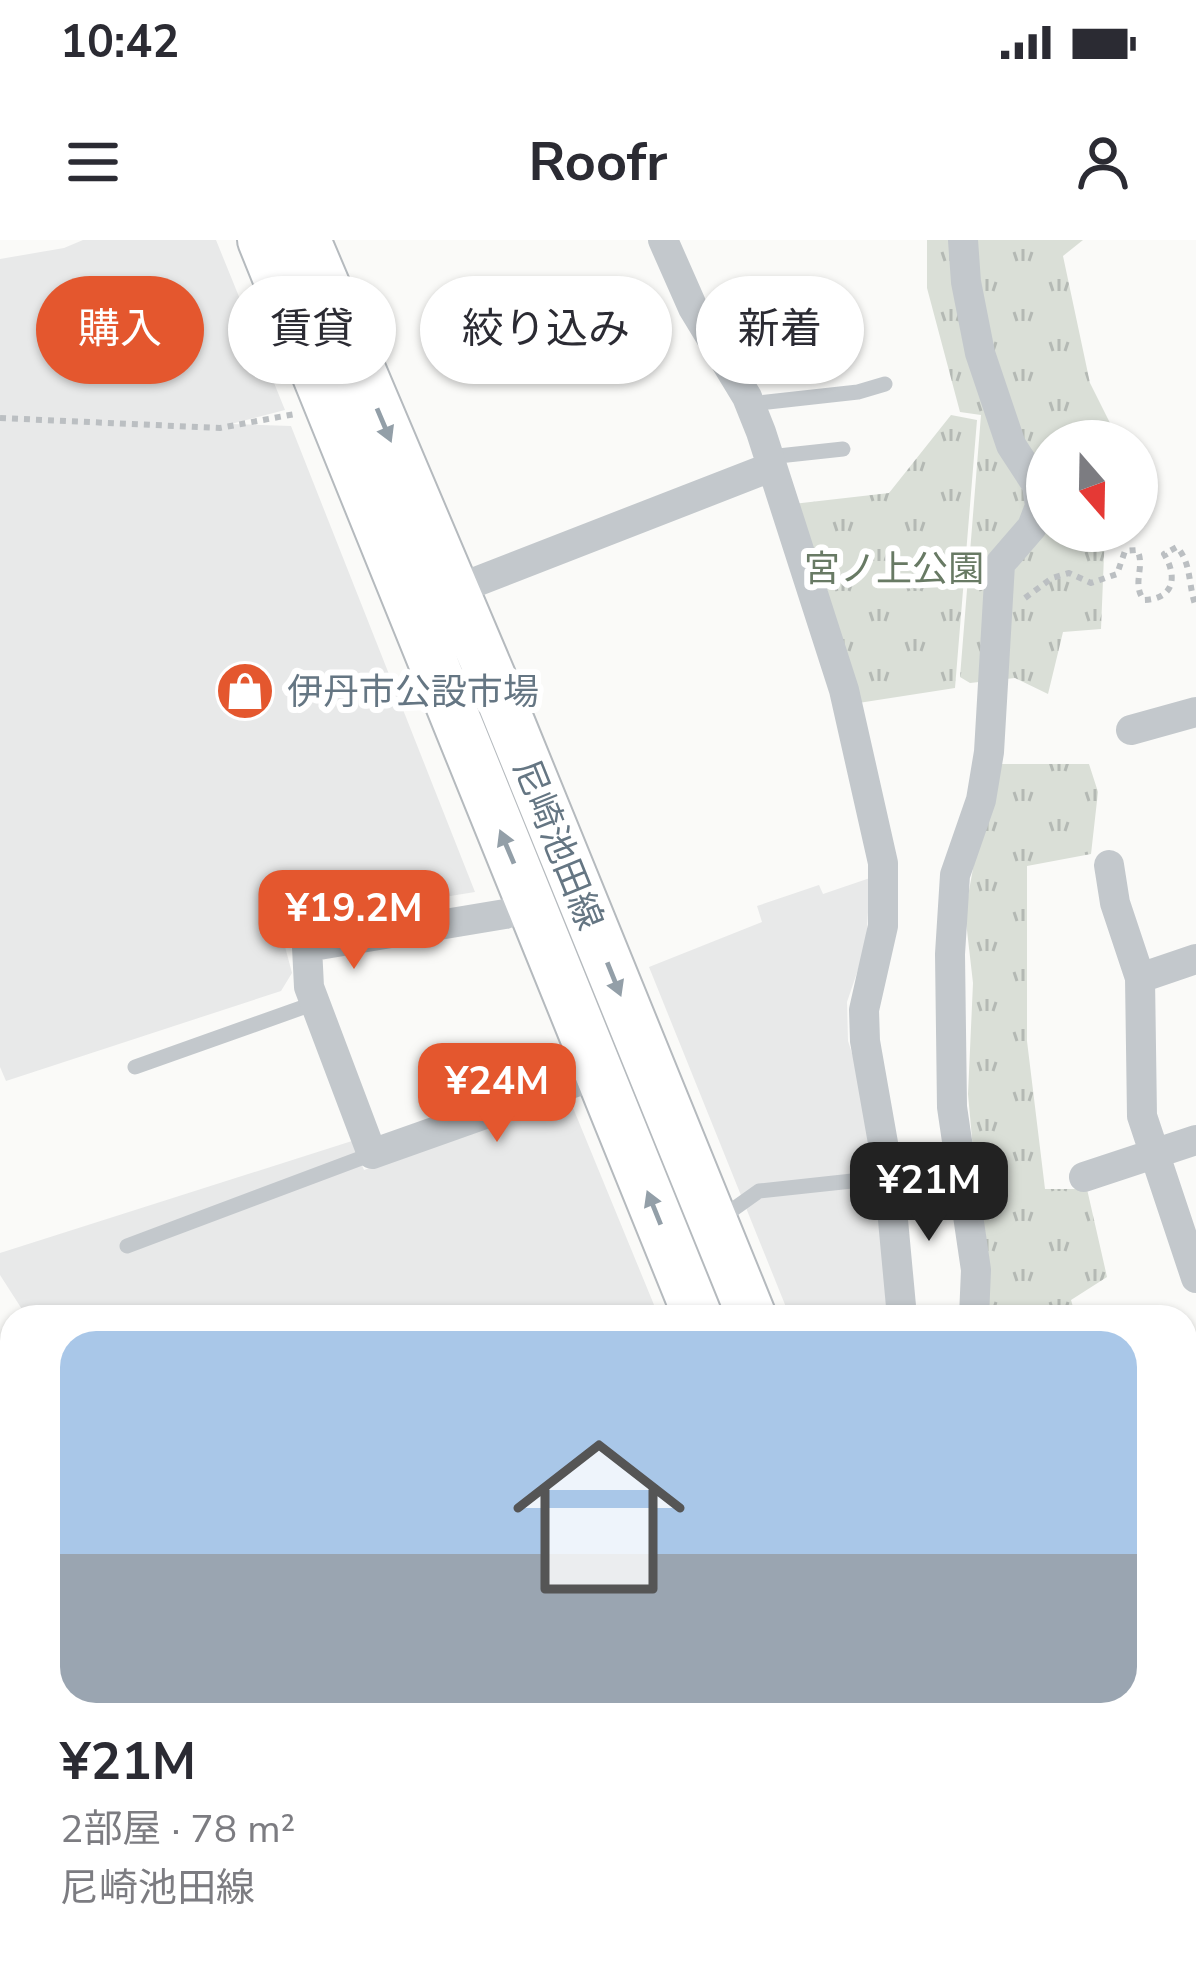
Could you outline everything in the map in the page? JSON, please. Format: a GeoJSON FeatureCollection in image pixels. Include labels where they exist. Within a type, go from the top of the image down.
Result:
{"type":"FeatureCollection","features":[{"type":"Feature","properties":{"kind":"main road","name":"尼崎池田線"},"geometry":{"type":"LineString","coordinates":[[262,240],[693,1305]]}},
{"type":"Feature","properties":{"kind":"main road","name":"尼崎池田線"},"geometry":{"type":"LineString","coordinates":[[306,240],[455,590],[747,1305]]}},
{"type":"Feature","properties":{"kind":"street"},"geometry":{"type":"LineString","coordinates":[[663,240],[693,308],[750,404],[844,690],[883,863],[883,926],[863,1010],[889,1177],[901,1305]]}},
{"type":"Feature","properties":{"kind":"street"},"geometry":{"type":"LineString","coordinates":[[963,240],[980,353],[1011,445],[1037,485],[1040,506],[1032,527],[1000,564],[989,752],[981,800],[955,874],[950,954],[952,1107],[976,1270],[975,1305]]}},
{"type":"Feature","properties":{"kind":"street"},"geometry":{"type":"LineString","coordinates":[[455,590],[770,462]]}},
{"type":"Feature","properties":{"kind":"street"},"geometry":{"type":"LineString","coordinates":[[1152,731],[1196,712]]}},
{"type":"Feature","properties":{"kind":"street"},"geometry":{"type":"LineString","coordinates":[[1109,865],[1115,903],[1140,978],[1142,1116],[1196,1278]]}},
{"type":"Feature","properties":{"kind":"street"},"geometry":{"type":"LineString","coordinates":[[530,904],[505,914],[307,947],[309,987],[372,1154],[601,1073]]}},
{"type":"Feature","properties":{"kind":"street"},"geometry":{"type":"LineString","coordinates":[[1140,978],[1196,959]]}},
{"type":"Feature","properties":{"kind":"street"},"geometry":{"type":"LineString","coordinates":[[1084,1177],[1196,1141]]}},
{"type":"Feature","properties":{"kind":"lane"},"geometry":{"type":"LineString","coordinates":[[750,404],[858,392],[885,384]]}},
{"type":"Feature","properties":{"kind":"lane"},"geometry":{"type":"LineString","coordinates":[[770,462],[843,448]]}},
{"type":"Feature","properties":{"kind":"lane"},"geometry":{"type":"LineString","coordinates":[[135,1067],[315,1003]]}},
{"type":"Feature","properties":{"kind":"lane"},"geometry":{"type":"LineString","coordinates":[[127,1246],[372,1154]]}},
{"type":"Feature","properties":{"kind":"lane"},"geometry":{"type":"LineString","coordinates":[[713,1223],[759,1191],[889,1177]]}},
{"type":"Feature","properties":{"kind":"path"},"geometry":{"type":"LineString","coordinates":[[0,418],[220,428],[330,406]]}},
{"type":"Feature","properties":{"kind":"path"},"geometry":{"type":"LineString","coordinates":[[999,601],[1016,602],[1052,578],[1069,573],[1090,583],[1117,574],[1125,551],[1137,550],[1141,557],[1139,594],[1144,600],[1156,600],[1174,582],[1173,568],[1164,554],[1177,547],[1190,572],[1189,589],[1196,607]]}},
{"type":"Feature","properties":{"kind":"shaded area"},"geometry":{"type":"Polygon","coordinates":[[[83,240],[216,240],[231,276],[228,384],[274,384],[285,410],[231,424],[291,426],[475,892],[279,924],[292,973],[281,991],[6,1081],[0,1067],[0,259],[83,240]]]}},
{"type":"Feature","properties":{"kind":"shaded area"},"geometry":{"type":"Polygon","coordinates":[[[870,878],[866,946],[847,1002],[848,1041],[861,1081],[889,1305],[785,1305],[649,967],[762,922],[757,906],[819,885],[823,894],[870,878]]]}},
{"type":"Feature","properties":{"kind":"shaded area"},"geometry":{"type":"Polygon","coordinates":[[[569,1098],[654,1305],[19,1305],[0,1275],[0,1253],[352,1141],[364,1170],[569,1098]]]}},
{"type":"Feature","properties":{"kind":"green space"},"geometry":{"type":"Polygon","coordinates":[[[927,240],[1083,240],[1063,256],[1090,383],[1108,420],[1026,420],[1026,552],[1104,552],[1101,629],[1063,632],[1048,694],[1015,678],[970,683],[960,677],[981,415],[960,412],[927,288],[927,240]]]}},
{"type":"Feature","properties":{"kind":"green space","name":"宮ノ上公園"},"geometry":{"type":"Polygon","coordinates":[[[951,415],[977,420],[955,688],[852,704],[825,580],[793,504],[889,493],[951,415]]]}},
{"type":"Feature","properties":{"kind":"green space"},"geometry":{"type":"Polygon","coordinates":[[[997,764],[1089,764],[1098,792],[1091,854],[1027,866],[1027,1041],[1045,1189],[1087,1189],[1107,1277],[1071,1300],[1072,1305],[962,1305],[980,1227],[968,1094],[973,983],[965,913],[997,764]]]}},
{"type":"Feature","properties":{"kind":"place","name":"伊丹市公設市場"},"geometry":{"type":"Point","coordinates":[245,691]}}]}
